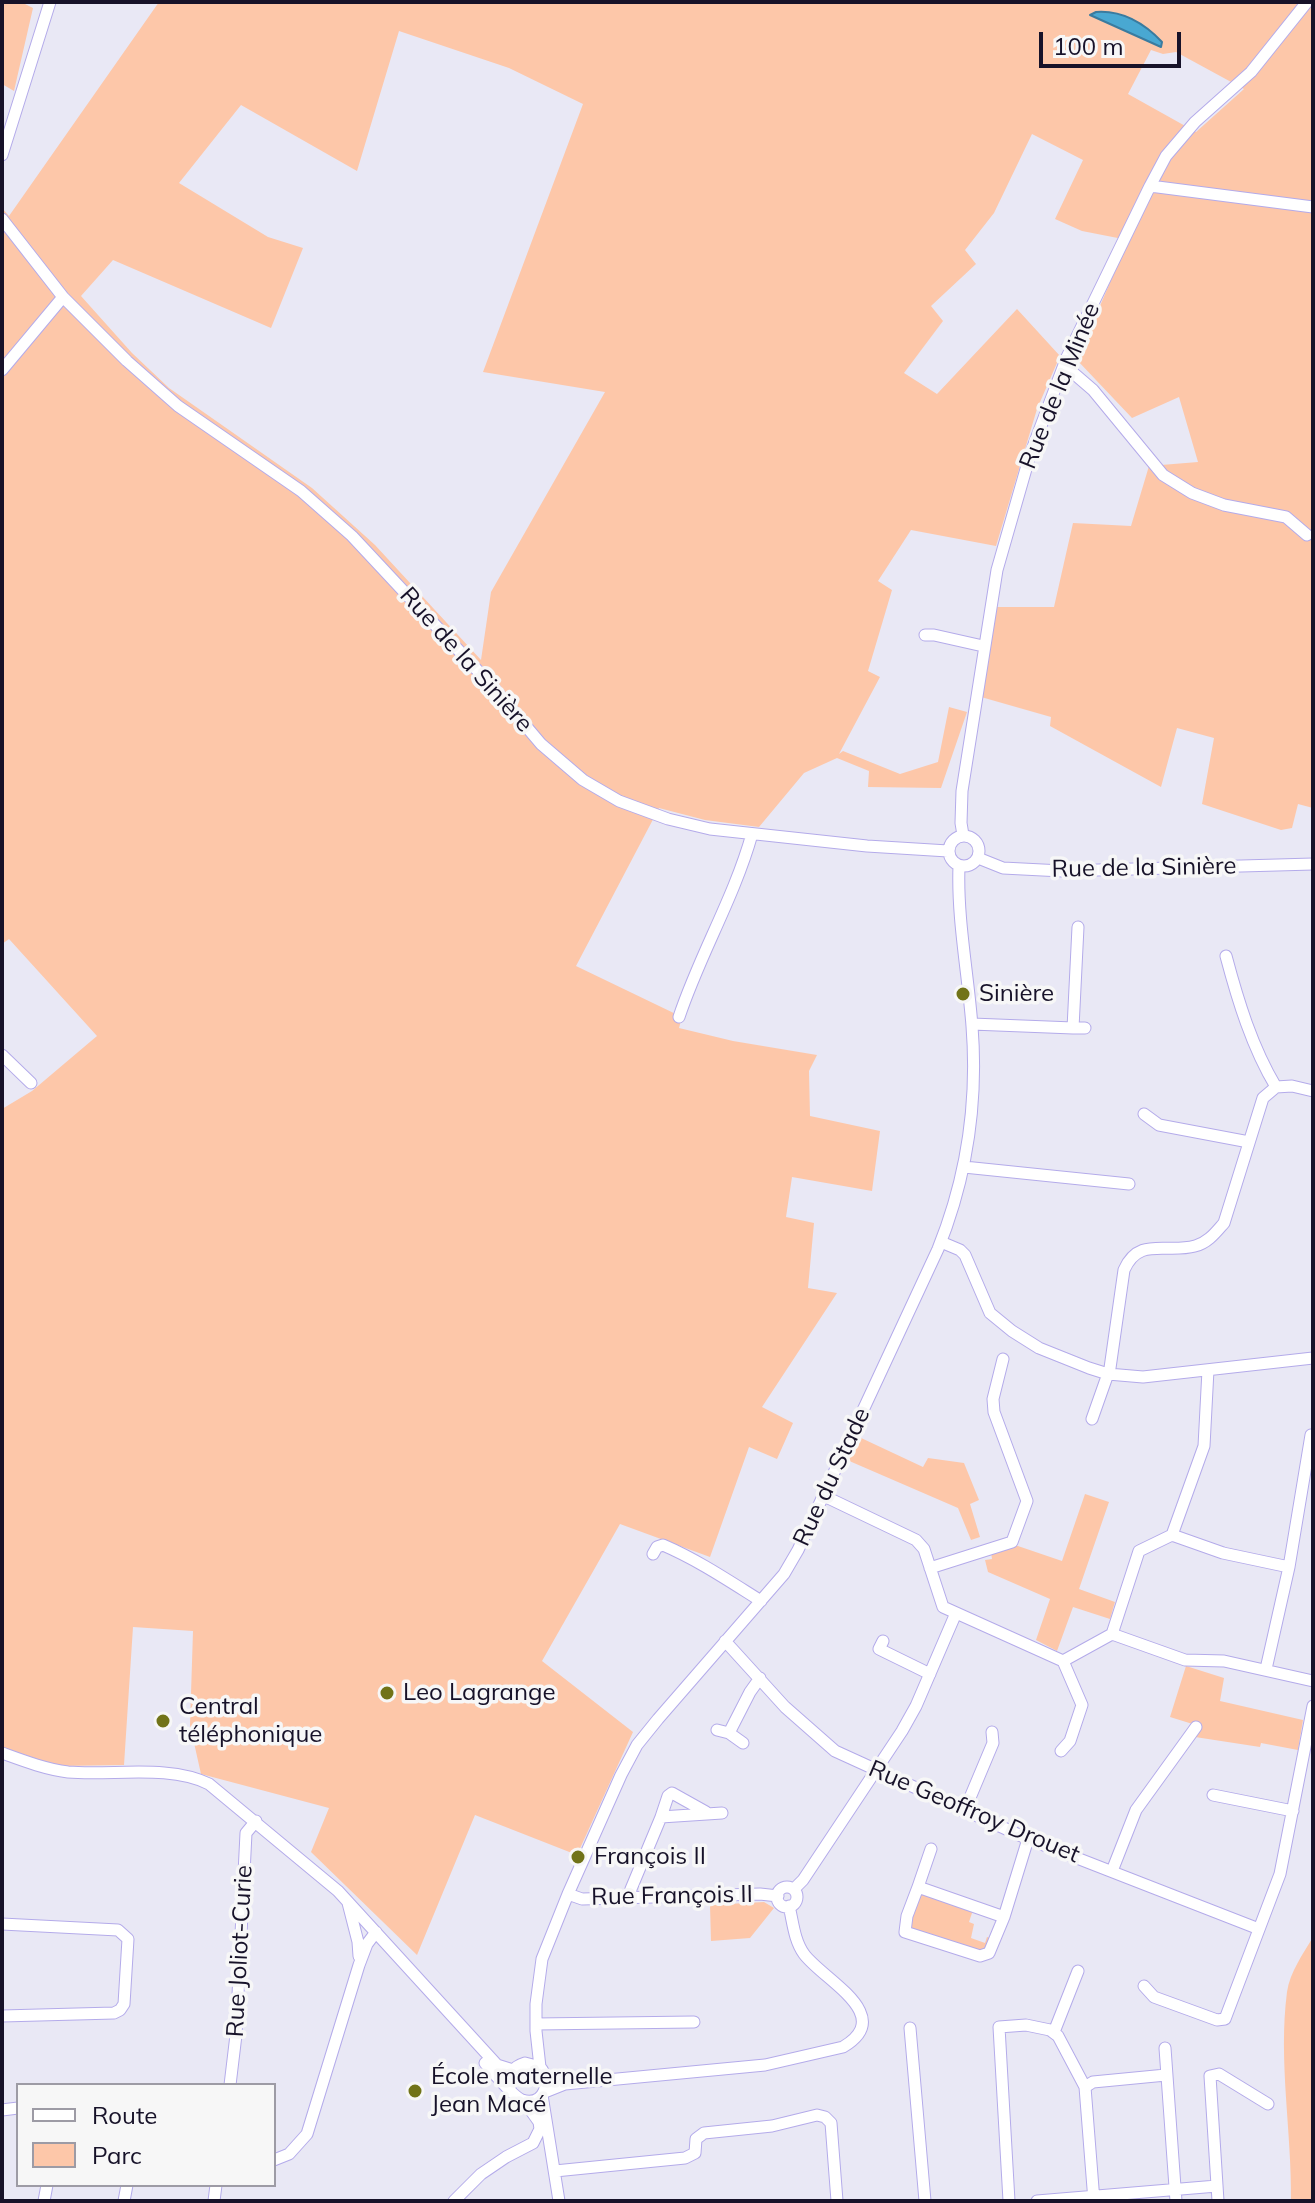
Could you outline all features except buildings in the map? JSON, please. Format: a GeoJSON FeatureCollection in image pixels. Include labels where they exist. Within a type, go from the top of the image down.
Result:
{"type":"FeatureCollection","features":[{"type":"Feature","properties":{"kind":"street"},"geometry":{"type":"LineString","coordinates":[[2,155],[50,2]]}},
{"type":"Feature","properties":{"kind":"street","name":"Rue de la Minée"},"geometry":{"type":"LineString","coordinates":[[963,835],[962,791],[997,570],[1030,455],[1064,365],[1166,156],[1195,122],[1251,72],[1307,2]]}},
{"type":"Feature","properties":{"kind":"street"},"geometry":{"type":"LineString","coordinates":[[1150,186],[1313,207]]}},
{"type":"Feature","properties":{"kind":"street","name":"Rue de la Sinière"},"geometry":{"type":"LineString","coordinates":[[2,219],[63,297],[127,361],[178,406],[301,491],[352,536],[492,686],[541,744],[583,780],[619,801],[668,819],[752,834],[919,851],[948,851]]}},
{"type":"Feature","properties":{"kind":"street"},"geometry":{"type":"LineString","coordinates":[[2,370],[63,297]]}},
{"type":"Feature","properties":{"kind":"street"},"geometry":{"type":"LineString","coordinates":[[1064,365],[1103,401],[1163,475],[1192,493],[1224,505],[1286,517],[1307,535]]}},
{"type":"Feature","properties":{"kind":"street"},"geometry":{"type":"LineString","coordinates":[[925,635],[983,646]]}},
{"type":"Feature","properties":{"kind":"street"},"geometry":{"type":"LineString","coordinates":[[679,1017],[693,973],[737,883],[752,834]]}},
{"type":"Feature","properties":{"kind":"street"},"geometry":{"type":"LineString","coordinates":[[963,835],[977,842],[978,858],[968,866],[959,866],[951,860],[948,851],[954,839],[963,835]]}},
{"type":"Feature","properties":{"kind":"street","name":"Rue de la Sinière"},"geometry":{"type":"LineString","coordinates":[[978,858],[1003,868],[1062,871],[1313,864]]}},
{"type":"Feature","properties":{"kind":"street","name":"Rue du Stade"},"geometry":{"type":"LineString","coordinates":[[525,2063],[536,2028],[542,1959],[621,1775],[637,1745],[784,1574],[824,1496],[941,1242],[955,1204],[964,1167],[973,1099],[972,1024],[959,866]]}},
{"type":"Feature","properties":{"kind":"street"},"geometry":{"type":"LineString","coordinates":[[972,1024],[1079,1028],[1078,927]]}},
{"type":"Feature","properties":{"kind":"street"},"geometry":{"type":"LineString","coordinates":[[1226,956],[1238,1000],[1265,1068],[1276,1087]]}},
{"type":"Feature","properties":{"kind":"street"},"geometry":{"type":"LineString","coordinates":[[2,1055],[31,1083]]}},
{"type":"Feature","properties":{"kind":"street"},"geometry":{"type":"LineString","coordinates":[[1092,1419],[1108,1374],[1124,1270],[1129,1259],[1134,1253],[1145,1249],[1196,1246],[1211,1238],[1224,1223],[1263,1098],[1276,1087],[1292,1086],[1313,1091]]}},
{"type":"Feature","properties":{"kind":"street"},"geometry":{"type":"LineString","coordinates":[[1144,1114],[1159,1125],[1249,1142]]}},
{"type":"Feature","properties":{"kind":"street"},"geometry":{"type":"LineString","coordinates":[[964,1167],[1129,1184]]}},
{"type":"Feature","properties":{"kind":"street"},"geometry":{"type":"LineString","coordinates":[[941,1242],[965,1255],[990,1313],[1012,1331],[1069,1361],[1108,1374],[1143,1377],[1313,1358]]}},
{"type":"Feature","properties":{"kind":"street"},"geometry":{"type":"LineString","coordinates":[[930,1568],[1012,1542],[1027,1501],[994,1412],[993,1399],[1003,1359]]}},
{"type":"Feature","properties":{"kind":"street"},"geometry":{"type":"LineString","coordinates":[[1063,1661],[1112,1634],[1139,1551],[1172,1535],[1204,1446],[1208,1370]]}},
{"type":"Feature","properties":{"kind":"street"},"geometry":{"type":"LineString","coordinates":[[1266,1669],[1289,1567],[1311,1435]]}},
{"type":"Feature","properties":{"kind":"street"},"geometry":{"type":"LineString","coordinates":[[824,1496],[916,1540],[924,1549],[943,1607],[1063,1661],[1082,1705],[1070,1741],[1061,1751]]}},
{"type":"Feature","properties":{"kind":"street"},"geometry":{"type":"LineString","coordinates":[[1172,1535],[1223,1553],[1289,1567]]}},
{"type":"Feature","properties":{"kind":"street"},"geometry":{"type":"LineString","coordinates":[[653,1554],[657,1547],[663,1545],[671,1548],[707,1565],[761,1601]]}},
{"type":"Feature","properties":{"kind":"street"},"geometry":{"type":"LineString","coordinates":[[794,1889],[803,1880],[916,1706],[956,1613]]}},
{"type":"Feature","properties":{"kind":"street"},"geometry":{"type":"LineString","coordinates":[[1112,1634],[1185,1660],[1224,1661],[1313,1681]]}},
{"type":"Feature","properties":{"kind":"street","name":"Rue Geoffroy Drouet"},"geometry":{"type":"LineString","coordinates":[[725,1641],[785,1707],[826,1746],[964,1812],[1259,1929]]}},
{"type":"Feature","properties":{"kind":"street"},"geometry":{"type":"LineString","coordinates":[[883,1641],[879,1649],[930,1674]]}},
{"type":"Feature","properties":{"kind":"street"},"geometry":{"type":"LineString","coordinates":[[743,1743],[723,1732],[760,1678]]}},
{"type":"Feature","properties":{"kind":"street"},"geometry":{"type":"LineString","coordinates":[[1144,1986],[1154,1997],[1217,2020],[1225,2019],[1280,1874],[1313,1706]]}},
{"type":"Feature","properties":{"kind":"street"},"geometry":{"type":"LineString","coordinates":[[1112,1871],[1136,1810],[1196,1727]]}},
{"type":"Feature","properties":{"kind":"street"},"geometry":{"type":"LineString","coordinates":[[964,1812],[993,1743],[992,1732]]}},
{"type":"Feature","properties":{"kind":"street"},"geometry":{"type":"LineString","coordinates":[[2,1753],[44,1768],[67,1772],[154,1773],[198,1778],[256,1821],[347,1901],[497,2065],[513,2070]]}},
{"type":"Feature","properties":{"kind":"street"},"geometry":{"type":"LineString","coordinates":[[630,1897],[668,1796],[672,1793],[706,1812]]}},
{"type":"Feature","properties":{"kind":"street"},"geometry":{"type":"LineString","coordinates":[[1213,1795],[1293,1811]]}},
{"type":"Feature","properties":{"kind":"street"},"geometry":{"type":"LineString","coordinates":[[661,1817],[722,1813]]}},
{"type":"Feature","properties":{"kind":"street","name":"Rue Joliot-Curie"},"geometry":{"type":"LineString","coordinates":[[230,2083],[236,2035],[246,1833],[256,1821]]}},
{"type":"Feature","properties":{"kind":"street"},"geometry":{"type":"LineString","coordinates":[[931,1849],[907,1916],[905,1932],[980,1956],[989,1953],[1004,1917],[1028,1839]]}},
{"type":"Feature","properties":{"kind":"street"},"geometry":{"type":"LineString","coordinates":[[789,1906],[781,1904],[778,1896],[785,1887],[794,1889]]}},
{"type":"Feature","properties":{"kind":"street"},"geometry":{"type":"LineString","coordinates":[[918,1887],[1004,1917]]}},
{"type":"Feature","properties":{"kind":"street"},"geometry":{"type":"LineString","coordinates":[[789,1906],[797,1898],[794,1889]]}},
{"type":"Feature","properties":{"kind":"street","name":"Rue François II"},"geometry":{"type":"LineString","coordinates":[[568,1894],[582,1899],[778,1896]]}},
{"type":"Feature","properties":{"kind":"street"},"geometry":{"type":"LineString","coordinates":[[347,1901],[357,1935],[359,1965]]}},
{"type":"Feature","properties":{"kind":"street"},"geometry":{"type":"LineString","coordinates":[[524,2101],[565,2084],[765,2065],[843,2047],[852,2042],[860,2034],[863,2022],[857,2003],[805,1955],[793,1929],[789,1906]]}},
{"type":"Feature","properties":{"kind":"street"},"geometry":{"type":"LineString","coordinates":[[357,1935],[367,1922]]}},
{"type":"Feature","properties":{"kind":"street"},"geometry":{"type":"LineString","coordinates":[[2,1924],[118,1930],[128,1939],[124,2004],[120,2010],[114,2013],[2,2016]]}},
{"type":"Feature","properties":{"kind":"street"},"geometry":{"type":"LineString","coordinates":[[276,2159],[289,2154],[307,2134],[359,1965],[367,1944],[380,1936]]}},
{"type":"Feature","properties":{"kind":"street"},"geometry":{"type":"LineString","coordinates":[[380,1936],[501,2082],[510,2088]]}},
{"type":"Feature","properties":{"kind":"street"},"geometry":{"type":"LineString","coordinates":[[1054,2032],[1078,1971]]}},
{"type":"Feature","properties":{"kind":"street"},"geometry":{"type":"LineString","coordinates":[[536,2028],[694,2022]]}},
{"type":"Feature","properties":{"kind":"street"},"geometry":{"type":"LineString","coordinates":[[1009,2201],[999,2027],[1026,2025],[1054,2032],[1085,2087],[1094,2198]]}},
{"type":"Feature","properties":{"kind":"street","name":"Rue du Stade"},"geometry":{"type":"LineString","coordinates":[[536,2028],[543,2072]]}},
{"type":"Feature","properties":{"kind":"street"},"geometry":{"type":"LineString","coordinates":[[910,2028],[925,2201]]}},
{"type":"Feature","properties":{"kind":"street"},"geometry":{"type":"LineString","coordinates":[[1165,2048],[1175,2196]]}},
{"type":"Feature","properties":{"kind":"street"},"geometry":{"type":"LineString","coordinates":[[454,2201],[481,2174],[533,2143],[540,2129],[539,2122],[524,2101],[510,2088],[513,2070],[525,2063],[565,2084]]}},
{"type":"Feature","properties":{"kind":"street"},"geometry":{"type":"LineString","coordinates":[[543,2072],[543,2094],[559,2201]]}},
{"type":"Feature","properties":{"kind":"street"},"geometry":{"type":"LineString","coordinates":[[1218,2201],[1210,2076],[1219,2074],[1268,2104]]}},
{"type":"Feature","properties":{"kind":"street"},"geometry":{"type":"LineString","coordinates":[[1085,2087],[1093,2082],[1166,2075]]}},
{"type":"Feature","properties":{"kind":"street"},"geometry":{"type":"LineString","coordinates":[[553,2165],[685,2158],[695,2153],[696,2139],[704,2133],[772,2126],[817,2115],[831,2123],[837,2201]]}},
{"type":"Feature","properties":{"kind":"street"},"geometry":{"type":"LineString","coordinates":[[533,2143],[553,2165]]}},
{"type":"Feature","properties":{"kind":"street"},"geometry":{"type":"LineString","coordinates":[[1037,2201],[1175,2196],[1217,2186]]}},
{"type":"Feature","properties":{"kind":"green space"},"geometry":{"type":"Polygon","coordinates":[[[2,2],[21,2],[33,8],[14,91],[2,84],[2,2]]]}},
{"type":"Feature","properties":{"kind":"green space"},"geometry":{"type":"Polygon","coordinates":[[[159,2],[1313,2],[1313,808],[1298,804],[1292,828],[1281,830],[1202,804],[1214,738],[1177,728],[1161,787],[1050,726],[1051,717],[981,697],[995,607],[1054,607],[1073,523],[1131,526],[1149,466],[1198,462],[1179,397],[1132,418],[1077,360],[1128,240],[1082,231],[1055,219],[1083,160],[1032,134],[994,213],[965,250],[976,264],[931,306],[943,321],[904,373],[937,394],[1017,309],[1060,356],[1037,409],[996,546],[911,530],[878,581],[892,590],[868,671],[880,677],[839,754],[843,751],[900,774],[938,762],[949,707],[967,712],[941,788],[868,787],[869,771],[837,758],[804,773],[759,827],[705,820],[659,808],[576,966],[682,1017],[679,1028],[817,1055],[809,1071],[810,1116],[880,1131],[872,1191],[792,1177],[786,1217],[814,1223],[808,1288],[837,1293],[762,1407],[793,1423],[777,1459],[749,1447],[710,1557],[620,1524],[542,1661],[633,1732],[577,1855],[475,1815],[417,1955],[311,1852],[329,1808],[201,1774],[190,1725],[193,1631],[133,1627],[124,1765],[58,1766],[2,1747],[2,1109],[32,1091],[97,1036],[9,939],[2,944],[2,208],[9,216],[159,2]],[[399,31],[357,171],[241,105],[179,183],[268,237],[303,248],[271,328],[113,260],[81,296],[132,353],[169,388],[312,488],[375,545],[481,660],[491,592],[605,392],[483,372],[583,104],[509,68],[399,31]],[[1151,50],[1128,94],[1196,132],[1244,89],[1176,52],[1163,54],[1151,50]]]}},
{"type":"Feature","properties":{"kind":"green space"},"geometry":{"type":"Polygon","coordinates":[[[859,1437],[923,1467],[928,1458],[964,1463],[979,1500],[970,1504],[980,1537],[971,1540],[958,1508],[847,1460],[859,1437]]]}},
{"type":"Feature","properties":{"kind":"green space"},"geometry":{"type":"Polygon","coordinates":[[[1085,1494],[1109,1502],[1079,1589],[1115,1602],[1110,1619],[1073,1607],[1057,1651],[1036,1640],[1050,1599],[988,1572],[985,1560],[992,1559],[991,1552],[1015,1545],[1062,1561],[1085,1494]]]}},
{"type":"Feature","properties":{"kind":"green space"},"geometry":{"type":"Polygon","coordinates":[[[1186,1666],[1224,1678],[1220,1701],[1303,1720],[1298,1750],[1195,1737],[1199,1726],[1170,1717],[1186,1666]]]}},
{"type":"Feature","properties":{"kind":"green space"},"geometry":{"type":"Polygon","coordinates":[[[925,1893],[973,1910],[969,1922],[974,1924],[971,1938],[985,1943],[987,1937],[990,1938],[987,1950],[980,1952],[911,1929],[908,1924],[917,1897],[925,1893]]]}},
{"type":"Feature","properties":{"kind":"green space"},"geometry":{"type":"Polygon","coordinates":[[[764,1902],[774,1908],[750,1938],[711,1941],[710,1905],[764,1902]]]}},
{"type":"Feature","properties":{"kind":"green space"},"geometry":{"type":"Polygon","coordinates":[[[1313,1937],[1313,2201],[1291,2201],[1284,2044],[1287,1992],[1297,1963],[1313,1937]]]}},
{"type":"Feature","properties":{"kind":"water"},"geometry":{"type":"Polygon","coordinates":[[[1096,12],[1115,13],[1132,19],[1155,35],[1162,42],[1161,47],[1090,15],[1096,12]]]}},
{"type":"Feature","properties":{"kind":"place","name":"Sinière"},"geometry":{"type":"Point","coordinates":[963,994]}},
{"type":"Feature","properties":{"kind":"place","name":"Leo Lagrange"},"geometry":{"type":"Point","coordinates":[387,1693]}},
{"type":"Feature","properties":{"kind":"place","name":"Central téléphonique"},"geometry":{"type":"Point","coordinates":[163,1721]}},
{"type":"Feature","properties":{"kind":"place","name":"François II"},"geometry":{"type":"Point","coordinates":[578,1857]}},
{"type":"Feature","properties":{"kind":"place","name":"École maternelle Jean Macé"},"geometry":{"type":"Point","coordinates":[415,2091]}}]}
